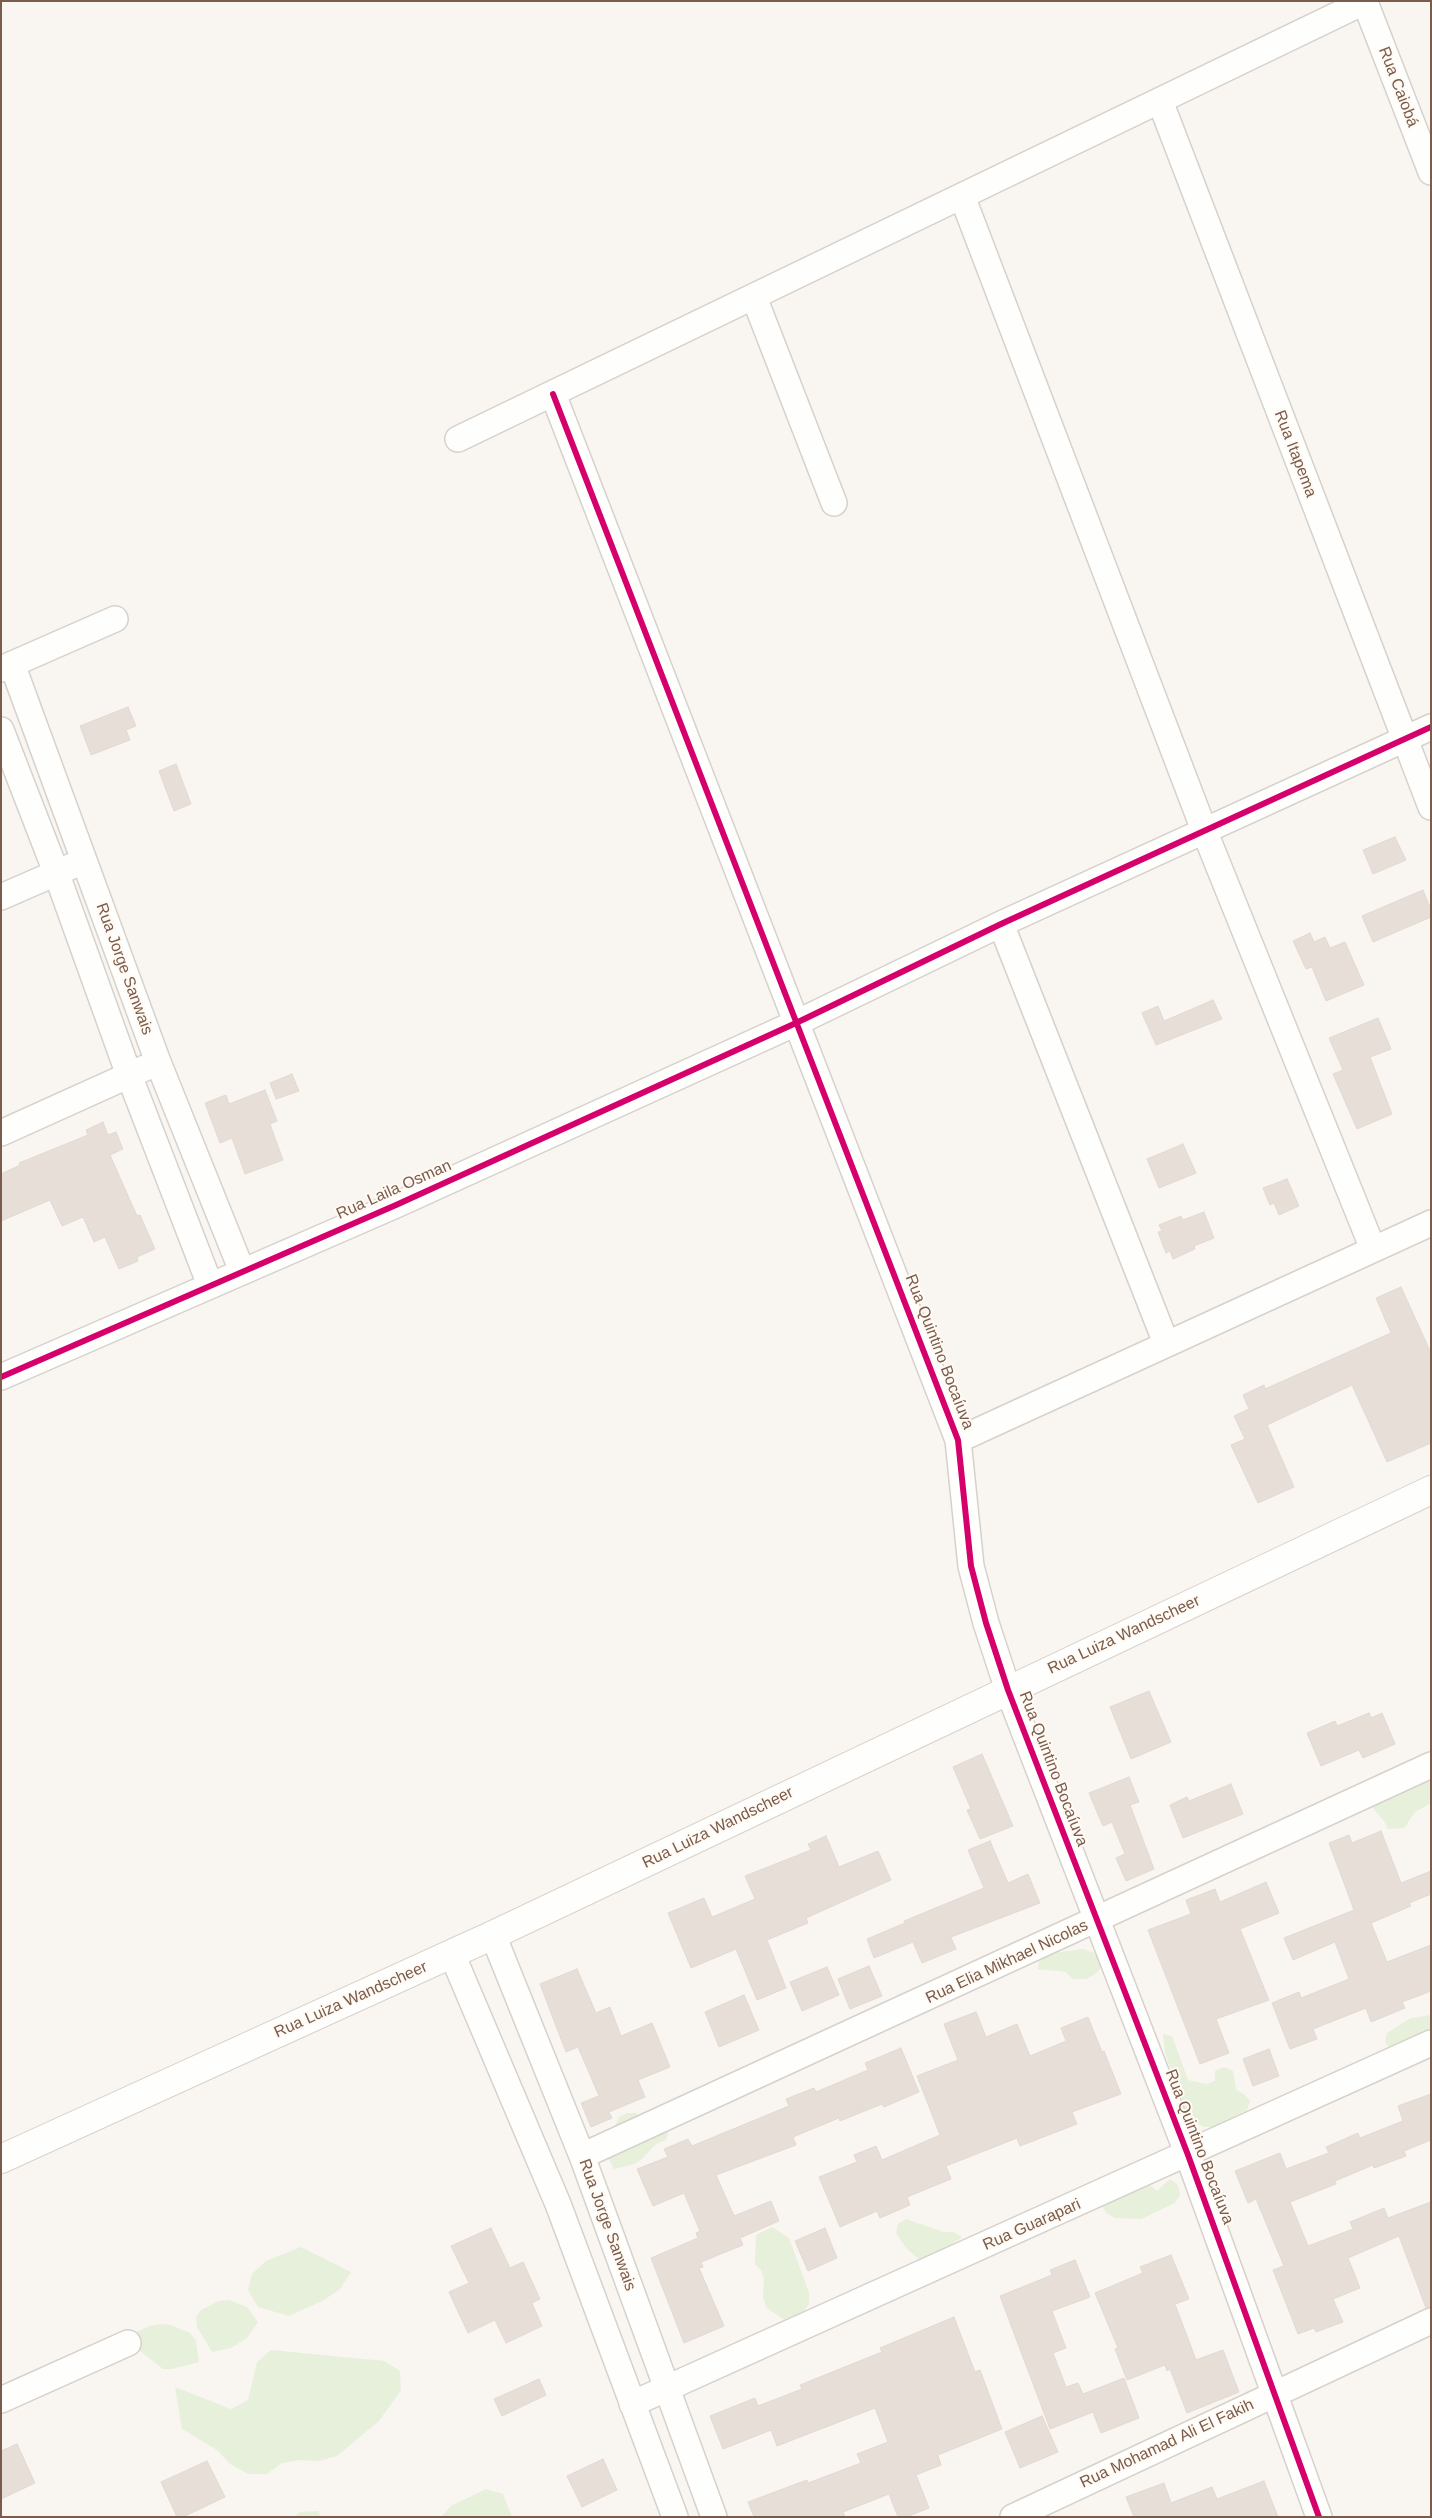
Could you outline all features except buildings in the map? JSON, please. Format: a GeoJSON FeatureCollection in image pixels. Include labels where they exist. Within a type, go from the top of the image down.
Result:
{"type":"FeatureCollection","features":[{"type":"Feature","properties":{"kind":"main road","name":"Rua Luiza Wandscheer"},"geometry":{"type":"LineString","coordinates":[[1,2159],[493,1935],[1431,1490]]}},
{"type":"Feature","properties":{"kind":"street"},"geometry":{"type":"LineString","coordinates":[[458,439],[1366,2]]}},
{"type":"Feature","properties":{"kind":"street","name":"Rua Caiobá"},"geometry":{"type":"LineString","coordinates":[[1366,2],[1431,172]]}},
{"type":"Feature","properties":{"kind":"street","name":"Rua Itapema"},"geometry":{"type":"LineString","coordinates":[[1160,101],[1431,807]]}},
{"type":"Feature","properties":{"kind":"street"},"geometry":{"type":"LineString","coordinates":[[962,196],[1204,830],[1373,1249]]}},
{"type":"Feature","properties":{"kind":"street"},"geometry":{"type":"LineString","coordinates":[[754,297],[834,503]]}},
{"type":"Feature","properties":{"kind":"street","name":"Rua Quintino Bocaíuva"},"geometry":{"type":"LineString","coordinates":[[553,394],[958,1440],[971,1566],[986,1624],[1008,1690],[1188,2155],[1319,2517]]}},
{"type":"Feature","properties":{"kind":"street"},"geometry":{"type":"LineString","coordinates":[[7,666],[115,619]]}},
{"type":"Feature","properties":{"kind":"street","name":"Rua Jorge Sanwais"},"geometry":{"type":"LineString","coordinates":[[7,666],[85,862],[158,1062],[242,1272]]}},
{"type":"Feature","properties":{"kind":"street","name":"Rua Laila Osman"},"geometry":{"type":"LineString","coordinates":[[1,1377],[396,1205],[796,1023],[1001,924],[1431,727]]}},
{"type":"Feature","properties":{"kind":"street","name":"Rua Jorge Sanwais"},"geometry":{"type":"LineString","coordinates":[[1,730],[56,872],[129,1075],[210,1285]]}},
{"type":"Feature","properties":{"kind":"street"},"geometry":{"type":"LineString","coordinates":[[1,898],[56,872],[85,862]]}},
{"type":"Feature","properties":{"kind":"street"},"geometry":{"type":"LineString","coordinates":[[1001,924],[1166,1343]]}},
{"type":"Feature","properties":{"kind":"street"},"geometry":{"type":"LineString","coordinates":[[1,1134],[158,1062]]}},
{"type":"Feature","properties":{"kind":"street"},"geometry":{"type":"LineString","coordinates":[[958,1440],[1431,1223]]}},
{"type":"Feature","properties":{"kind":"street","name":"Rua Elia Mikhael Nicolas"},"geometry":{"type":"LineString","coordinates":[[582,2156],[1096,1921],[1431,1765]]}},
{"type":"Feature","properties":{"kind":"street","name":"Rua Jorge Sanwais"},"geometry":{"type":"LineString","coordinates":[[493,1935],[582,2156],[714,2517]]}},
{"type":"Feature","properties":{"kind":"street"},"geometry":{"type":"LineString","coordinates":[[452,1954],[558,2204],[675,2517]]}},
{"type":"Feature","properties":{"kind":"street","name":"Rua Guarapari"},"geometry":{"type":"LineString","coordinates":[[632,2404],[667,2390],[1188,2155],[1431,2043]]}},
{"type":"Feature","properties":{"kind":"street","name":"Rua Mohamad Ali El Fakih"},"geometry":{"type":"LineString","coordinates":[[1013,2517],[1431,2321]]}},
{"type":"Feature","properties":{"kind":"street"},"geometry":{"type":"LineString","coordinates":[[1,2400],[128,2343]]}},
{"type":"Feature","properties":{"kind":"green space"},"geometry":{"type":"Polygon","coordinates":[[[1425,1777],[1431,1782],[1431,1803],[1415,1812],[1404,1828],[1388,1829],[1372,1807],[1376,1797],[1425,1777]]]}},
{"type":"Feature","properties":{"kind":"green space"},"geometry":{"type":"Polygon","coordinates":[[[1083,1949],[1093,1952],[1100,1958],[1101,1968],[1094,1975],[1086,1979],[1072,1979],[1066,1972],[1038,1969],[1039,1960],[1046,1954],[1083,1949]]]}},
{"type":"Feature","properties":{"kind":"green space"},"geometry":{"type":"Polygon","coordinates":[[[1431,2015],[1431,2035],[1391,2050],[1385,2042],[1387,2033],[1411,2018],[1431,2015]]]}},
{"type":"Feature","properties":{"kind":"green space"},"geometry":{"type":"Polygon","coordinates":[[[1163,2034],[1172,2036],[1188,2080],[1206,2084],[1215,2081],[1215,2071],[1224,2067],[1233,2071],[1236,2090],[1244,2094],[1250,2101],[1247,2110],[1214,2127],[1204,2127],[1188,2118],[1165,2053],[1163,2034]]]}},
{"type":"Feature","properties":{"kind":"green space"},"geometry":{"type":"Polygon","coordinates":[[[627,2113],[636,2113],[642,2121],[669,2130],[666,2140],[656,2144],[643,2158],[634,2164],[614,2169],[605,2151],[619,2117],[627,2113]]]}},
{"type":"Feature","properties":{"kind":"green space"},"geometry":{"type":"Polygon","coordinates":[[[1170,2179],[1178,2185],[1180,2195],[1175,2203],[1141,2219],[1115,2218],[1106,2213],[1102,2205],[1141,2182],[1150,2185],[1157,2191],[1170,2179]]]}},
{"type":"Feature","properties":{"kind":"green space"},"geometry":{"type":"Polygon","coordinates":[[[906,2219],[943,2232],[953,2232],[962,2237],[922,2262],[906,2248],[896,2233],[898,2224],[906,2219]]]}},
{"type":"Feature","properties":{"kind":"green space"},"geometry":{"type":"Polygon","coordinates":[[[772,2227],[789,2238],[809,2293],[809,2304],[803,2312],[787,2322],[766,2307],[763,2297],[764,2279],[761,2270],[755,2264],[756,2235],[772,2227]]]}},
{"type":"Feature","properties":{"kind":"green space"},"geometry":{"type":"Polygon","coordinates":[[[301,2247],[351,2272],[340,2289],[324,2300],[289,2316],[258,2307],[248,2290],[252,2274],[266,2261],[301,2247]]]}},
{"type":"Feature","properties":{"kind":"green space"},"geometry":{"type":"Polygon","coordinates":[[[229,2300],[247,2307],[258,2322],[247,2338],[231,2348],[212,2352],[197,2327],[196,2317],[201,2310],[219,2301],[229,2300]]]}},
{"type":"Feature","properties":{"kind":"green space"},"geometry":{"type":"Polygon","coordinates":[[[160,2324],[171,2325],[190,2333],[196,2341],[199,2362],[172,2369],[163,2369],[140,2351],[134,2343],[134,2333],[160,2324]]]}},
{"type":"Feature","properties":{"kind":"green space"},"geometry":{"type":"Polygon","coordinates":[[[271,2350],[384,2361],[400,2371],[401,2390],[379,2421],[337,2456],[319,2461],[300,2460],[282,2463],[267,2474],[248,2474],[230,2464],[217,2450],[182,2429],[175,2387],[231,2409],[248,2400],[257,2362],[271,2350]]]}},
{"type":"Feature","properties":{"kind":"green space"},"geometry":{"type":"Polygon","coordinates":[[[486,2489],[503,2494],[512,2517],[441,2517],[451,2506],[486,2489]]]}},
{"type":"Feature","properties":{"kind":"green space"},"geometry":{"type":"Polygon","coordinates":[[[318,2511],[321,2517],[294,2517],[300,2512],[318,2511]]]}},
{"type":"Feature","properties":{"kind":"cycle path"},"geometry":{"type":"LineString","coordinates":[[553,394],[958,1440],[971,1566],[986,1623],[1008,1690],[1188,2155],[1319,2517]]}},
{"type":"Feature","properties":{"kind":"cycle path"},"geometry":{"type":"LineString","coordinates":[[1,1377],[396,1205],[796,1023],[1001,924],[1431,727]]}}]}
